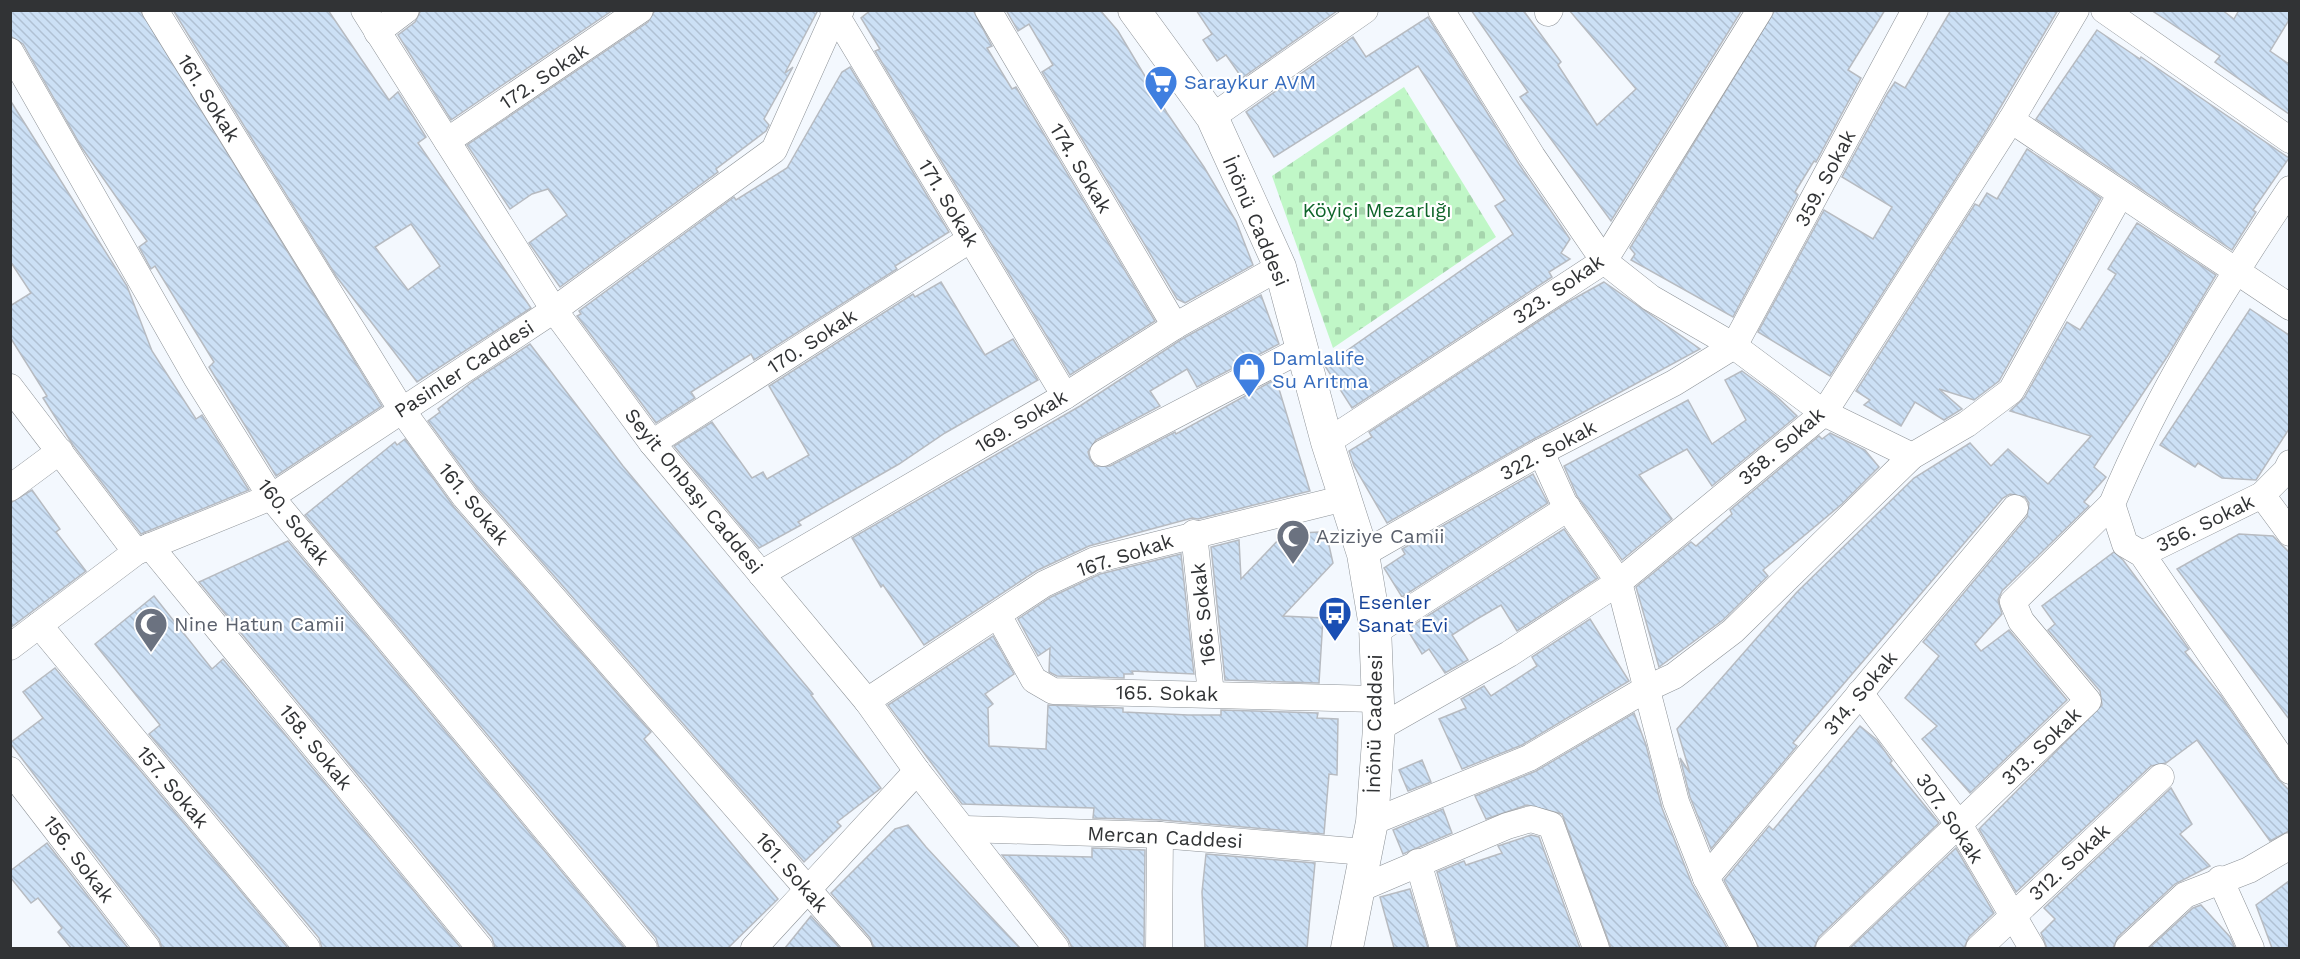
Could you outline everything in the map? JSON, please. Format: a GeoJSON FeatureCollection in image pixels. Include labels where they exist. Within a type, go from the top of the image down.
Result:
{"type":"FeatureCollection","features":[{"type":"Feature","properties":{"kind":"main road","name":"İnönü Caddesi"},"geometry":{"type":"LineString","coordinates":[[1134,10],[1212,117],[1280,267],[1327,442],[1363,554],[1375,632],[1377,713],[1372,822],[1347,948]]}},
{"type":"Feature","properties":{"kind":"street","name":"161. Sokak"},"geometry":{"type":"LineString","coordinates":[[155,10],[401,409],[465,497],[860,948]]}},
{"type":"Feature","properties":{"kind":"street","name":"Seyit Onbaşı Caddesi"},"geometry":{"type":"LineString","coordinates":[[364,10],[554,310],[652,443],[867,701],[917,771],[1056,948]]}},
{"type":"Feature","properties":{"kind":"street"},"geometry":{"type":"LineString","coordinates":[[377,32],[406,10]]}},
{"type":"Feature","properties":{"kind":"street","name":"172. Sokak"},"geometry":{"type":"LineString","coordinates":[[447,141],[640,10]]}},
{"type":"Feature","properties":{"kind":"street","name":"174. Sokak"},"geometry":{"type":"LineString","coordinates":[[987,10],[1175,326]]}},
{"type":"Feature","properties":{"kind":"street"},"geometry":{"type":"LineString","coordinates":[[1212,117],[1365,10]]}},
{"type":"Feature","properties":{"kind":"street"},"geometry":{"type":"LineString","coordinates":[[1441,10],[1532,156],[1604,261],[1651,298],[1734,346],[1824,413],[1912,456]]}},
{"type":"Feature","properties":{"kind":"street","name":"323. Sokak"},"geometry":{"type":"LineString","coordinates":[[1327,442],[1604,261],[1760,10]]}},
{"type":"Feature","properties":{"kind":"street","name":"359. Sokak"},"geometry":{"type":"LineString","coordinates":[[1734,346],[1915,10]]}},
{"type":"Feature","properties":{"kind":"street","name":"358. Sokak"},"geometry":{"type":"LineString","coordinates":[[1377,713],[1509,654],[1619,582],[1824,413],[2011,120],[2076,10]]}},
{"type":"Feature","properties":{"kind":"street"},"geometry":{"type":"LineString","coordinates":[[2104,10],[2289,140]]}},
{"type":"Feature","properties":{"kind":"street","name":"Pasinler Caddesi"},"geometry":{"type":"LineString","coordinates":[[10,647],[143,549],[272,497],[401,409],[554,310],[774,150],[837,12]]}},
{"type":"Feature","properties":{"kind":"street","name":"171. Sokak"},"geometry":{"type":"LineString","coordinates":[[837,12],[1065,396]]}},
{"type":"Feature","properties":{"kind":"street","name":"160. Sokak"},"geometry":{"type":"LineString","coordinates":[[10,51],[195,377],[272,497],[644,948]]}},
{"type":"Feature","properties":{"kind":"street"},"geometry":{"type":"LineString","coordinates":[[2011,120],[2120,195],[2236,269],[2289,307]]}},
{"type":"Feature","properties":{"kind":"street"},"geometry":{"type":"LineString","coordinates":[[2289,189],[2236,269],[2138,442],[2112,504],[2125,544],[2142,554],[2289,771]]}},
{"type":"Feature","properties":{"kind":"street"},"geometry":{"type":"LineString","coordinates":[[1372,822],[1529,758],[1646,689],[1674,676],[1733,631],[1912,456],[1967,424],[2011,391],[2120,195]]}},
{"type":"Feature","properties":{"kind":"street","name":"170. Sokak"},"geometry":{"type":"LineString","coordinates":[[652,443],[971,239]]}},
{"type":"Feature","properties":{"kind":"street","name":"169. Sokak"},"geometry":{"type":"LineString","coordinates":[[761,574],[1065,396],[1175,326],[1280,267]]}},
{"type":"Feature","properties":{"kind":"street","name":"322. Sokak"},"geometry":{"type":"LineString","coordinates":[[1363,554],[1541,452],[1674,383],[1734,346]]}},
{"type":"Feature","properties":{"kind":"street"},"geometry":{"type":"LineString","coordinates":[[1103,453],[1302,349]]}},
{"type":"Feature","properties":{"kind":"street","name":"158. Sokak"},"geometry":{"type":"LineString","coordinates":[[10,387],[60,451],[480,948]]}},
{"type":"Feature","properties":{"kind":"street"},"geometry":{"type":"LineString","coordinates":[[10,488],[60,451]]}},
{"type":"Feature","properties":{"kind":"street"},"geometry":{"type":"LineString","coordinates":[[1541,452],[1568,508],[1619,582],[1676,802],[1706,878],[1744,948]]}},
{"type":"Feature","properties":{"kind":"street","name":"356. Sokak"},"geometry":{"type":"LineString","coordinates":[[2142,554],[2262,495],[2286,471],[2289,463]]}},
{"type":"Feature","properties":{"kind":"street"},"geometry":{"type":"LineString","coordinates":[[2262,495],[2289,533]]}},
{"type":"Feature","properties":{"kind":"street","name":"167. Sokak"},"geometry":{"type":"LineString","coordinates":[[867,701],[1044,584],[1095,560],[1194,533],[1345,498]]}},
{"type":"Feature","properties":{"kind":"street","name":"313. Sokak"},"geometry":{"type":"LineString","coordinates":[[1829,948],[2088,701],[2021,621],[2013,602],[2112,504]]}},
{"type":"Feature","properties":{"kind":"street"},"geometry":{"type":"LineString","coordinates":[[1375,632],[1568,508]]}},
{"type":"Feature","properties":{"kind":"street","name":"314. Sokak"},"geometry":{"type":"LineString","coordinates":[[1706,878],[2015,508]]}},
{"type":"Feature","properties":{"kind":"street","name":"166. Sokak"},"geometry":{"type":"LineString","coordinates":[[1194,533],[1211,694]]}},
{"type":"Feature","properties":{"kind":"street","name":"165. Sokak"},"geometry":{"type":"LineString","coordinates":[[998,615],[1034,680],[1053,691],[1211,694],[1377,713]]}},
{"type":"Feature","properties":{"kind":"street","name":"157. Sokak"},"geometry":{"type":"LineString","coordinates":[[39,625],[307,948]]}},
{"type":"Feature","properties":{"kind":"street","name":"307. Sokak"},"geometry":{"type":"LineString","coordinates":[[1860,693],[1959,826],[2032,948]]}},
{"type":"Feature","properties":{"kind":"street","name":"156. Sokak"},"geometry":{"type":"LineString","coordinates":[[10,770],[147,948]]}},
{"type":"Feature","properties":{"kind":"street"},"geometry":{"type":"LineString","coordinates":[[754,948],[917,771]]}},
{"type":"Feature","properties":{"kind":"street","name":"312. Sokak"},"geometry":{"type":"LineString","coordinates":[[1979,948],[2161,777]]}},
{"type":"Feature","properties":{"kind":"street"},"geometry":{"type":"LineString","coordinates":[[1359,889],[1418,862],[1507,826],[1531,819],[1551,825],[1596,948]]}},
{"type":"Feature","properties":{"kind":"street","name":"Mercan Caddesi"},"geometry":{"type":"LineString","coordinates":[[964,829],[1160,835],[1365,852]]}},
{"type":"Feature","properties":{"kind":"street"},"geometry":{"type":"LineString","coordinates":[[1159,948],[1160,835]]}},
{"type":"Feature","properties":{"kind":"street"},"geometry":{"type":"LineString","coordinates":[[2128,948],[2185,895],[2220,879],[2249,870],[2289,846]]}},
{"type":"Feature","properties":{"kind":"street"},"geometry":{"type":"LineString","coordinates":[[1418,862],[1443,948]]}},
{"type":"Feature","properties":{"kind":"street"},"geometry":{"type":"LineString","coordinates":[[2220,879],[2251,948]]}},
{"type":"Feature","properties":{"kind":"green space","name":"Köyiçi Mezarlığı"},"geometry":{"type":"Polygon","coordinates":[[[1404,87],[1496,237],[1333,348],[1272,176],[1404,87]]]}},
{"type":"Feature","properties":{"kind":"building"},"geometry":{"type":"Polygon","coordinates":[[[10,10],[140,10],[382,406],[276,476],[209,367],[214,362],[155,266],[151,269],[139,247],[147,241],[82,148],[23,44],[10,36],[10,10]]]}},
{"type":"Feature","properties":{"kind":"building"},"geometry":{"type":"Polygon","coordinates":[[[173,10],[328,10],[389,100],[398,92],[426,137],[418,143],[531,308],[417,382],[336,276],[173,10]],[[411,224],[375,247],[408,290],[440,266],[411,224]]]}},
{"type":"Feature","properties":{"kind":"building"},"geometry":{"type":"Polygon","coordinates":[[[421,10],[613,10],[451,120],[398,35],[415,22],[421,10]]]}},
{"type":"Feature","properties":{"kind":"building"},"geometry":{"type":"Polygon","coordinates":[[[655,10],[818,10],[785,73],[793,67],[764,119],[769,125],[766,131],[716,169],[718,172],[560,287],[529,243],[567,215],[548,189],[532,194],[510,209],[467,145],[648,22],[655,10]]]}},
{"type":"Feature","properties":{"kind":"building"},"geometry":{"type":"Polygon","coordinates":[[[871,10],[973,10],[992,46],[987,48],[1012,89],[1016,87],[1155,321],[1070,375],[875,51],[880,49],[861,18],[871,10]]]}},
{"type":"Feature","properties":{"kind":"building"},"geometry":{"type":"Polygon","coordinates":[[[1006,10],[1100,10],[1118,31],[1167,113],[1204,167],[1236,221],[1253,265],[1185,303],[1177,299],[1042,72],[1053,65],[1029,24],[1018,31],[1006,10]]]}},
{"type":"Feature","properties":{"kind":"building"},"geometry":{"type":"Polygon","coordinates":[[[1196,10],[1337,11],[1242,78],[1226,55],[1217,61],[1203,40],[1212,34],[1196,10]]]}},
{"type":"Feature","properties":{"kind":"building"},"geometry":{"type":"Polygon","coordinates":[[[1471,10],[1523,10],[1561,62],[1558,65],[1597,125],[1636,89],[1569,10],[1742,10],[1611,221],[1520,97],[1528,92],[1471,10]]]}},
{"type":"Feature","properties":{"kind":"building"},"geometry":{"type":"Polygon","coordinates":[[[1775,10],[1885,10],[1848,70],[1861,78],[1816,162],[1814,161],[1795,192],[1798,195],[1733,317],[1631,260],[1635,254],[1630,248],[1775,10]]]}},
{"type":"Feature","properties":{"kind":"building"},"geometry":{"type":"Polygon","coordinates":[[[1951,10],[2058,10],[1987,130],[1830,376],[1758,332],[1824,210],[1873,239],[1892,207],[1842,177],[1887,94],[1895,82],[1905,88],[1951,10]]]}},
{"type":"Feature","properties":{"kind":"building"},"geometry":{"type":"Polygon","coordinates":[[[2151,10],[2222,10],[2234,19],[2239,10],[2289,10],[2289,20],[2270,51],[2289,64],[2289,114],[2215,62],[2220,56],[2151,10]]]}},
{"type":"Feature","properties":{"kind":"building"},"geometry":{"type":"Polygon","coordinates":[[[1428,17],[1519,164],[1570,239],[1561,253],[1570,259],[1549,272],[1552,277],[1352,408],[1325,366],[1513,234],[1495,206],[1505,200],[1418,66],[1274,157],[1246,112],[1353,37],[1366,57],[1428,17]]]}},
{"type":"Feature","properties":{"kind":"building"},"geometry":{"type":"Polygon","coordinates":[[[2097,30],[2140,59],[2141,57],[2289,158],[2253,210],[2256,212],[2232,250],[2036,119],[2097,30]]]}},
{"type":"Feature","properties":{"kind":"building"},"geometry":{"type":"Polygon","coordinates":[[[850,67],[949,232],[895,266],[897,269],[754,360],[751,354],[691,392],[695,398],[656,423],[577,316],[581,314],[579,311],[734,197],[736,200],[787,168],[842,72],[850,67]]]}},
{"type":"Feature","properties":{"kind":"building"},"geometry":{"type":"Polygon","coordinates":[[[10,100],[127,286],[152,351],[196,419],[202,415],[249,490],[141,534],[73,445],[43,398],[47,396],[10,337],[10,306],[31,293],[10,261],[10,100]]]}},
{"type":"Feature","properties":{"kind":"building"},"geometry":{"type":"Polygon","coordinates":[[[2027,149],[2101,198],[1999,381],[1974,400],[1939,389],[1962,409],[1944,420],[1915,402],[1901,426],[1864,405],[1870,400],[1856,391],[1975,204],[1979,206],[1987,193],[1997,199],[2027,149]]]}},
{"type":"Feature","properties":{"kind":"building"},"geometry":{"type":"Polygon","coordinates":[[[2137,223],[2216,275],[2167,357],[2094,467],[2106,477],[2084,502],[2089,506],[2002,591],[1998,600],[2002,614],[1975,644],[1981,651],[2009,630],[2067,700],[1970,793],[1922,739],[1937,726],[1905,698],[1939,656],[1923,642],[2027,517],[2029,503],[2025,497],[2010,494],[2003,498],[1793,743],[1797,746],[1711,849],[1690,797],[1680,758],[1690,773],[1677,729],[1797,592],[1914,478],[1970,443],[1991,466],[2008,449],[2048,484],[2091,436],[2010,411],[2024,398],[2067,322],[2080,330],[2116,274],[2108,269],[2137,223]]]}},
{"type":"Feature","properties":{"kind":"building"},"geometry":{"type":"Polygon","coordinates":[[[941,282],[985,355],[1013,339],[1038,380],[945,433],[899,464],[798,522],[801,525],[759,548],[674,446],[712,422],[752,478],[763,472],[767,479],[809,455],[769,386],[913,294],[915,297],[941,282]]]}},
{"type":"Feature","properties":{"kind":"building"},"geometry":{"type":"Polygon","coordinates":[[[1604,282],[1700,349],[1534,439],[1387,523],[1354,466],[1349,451],[1372,437],[1369,432],[1568,302],[1604,282]]]}},
{"type":"Feature","properties":{"kind":"building"},"geometry":{"type":"Polygon","coordinates":[[[1261,295],[1279,344],[1197,387],[1187,369],[1150,391],[1160,406],[1096,440],[1088,452],[1095,466],[1110,466],[1175,432],[1176,434],[1276,379],[1310,491],[1198,519],[1192,518],[1089,546],[1036,571],[924,645],[883,585],[881,587],[852,538],[1080,406],[1182,339],[1261,295]]]}},
{"type":"Feature","properties":{"kind":"building"},"geometry":{"type":"Polygon","coordinates":[[[2250,309],[2289,335],[2289,429],[2256,480],[2222,478],[2198,463],[2195,467],[2160,445],[2250,309]]]}},
{"type":"Feature","properties":{"kind":"building"},"geometry":{"type":"Polygon","coordinates":[[[530,344],[623,466],[813,694],[811,695],[881,788],[837,822],[841,826],[804,862],[477,488],[428,421],[440,412],[438,409],[473,381],[530,344]]]}},
{"type":"Feature","properties":{"kind":"building"},"geometry":{"type":"Polygon","coordinates":[[[1742,371],[1776,396],[1797,416],[1712,486],[1687,449],[1639,475],[1672,519],[1622,560],[1577,496],[1564,466],[1688,400],[1712,444],[1746,420],[1725,380],[1742,371]]]}},
{"type":"Feature","properties":{"kind":"building"},"geometry":{"type":"Polygon","coordinates":[[[1830,433],[1865,450],[1879,467],[1842,504],[1763,570],[1768,576],[1723,620],[1659,667],[1636,587],[1691,542],[1696,546],[1732,514],[1730,510],[1819,436],[1822,439],[1830,433]]]}},
{"type":"Feature","properties":{"kind":"building"},"geometry":{"type":"Polygon","coordinates":[[[405,439],[454,507],[651,732],[644,739],[778,899],[728,948],[659,948],[656,938],[305,515],[395,442],[397,445],[405,439]]]}},
{"type":"Feature","properties":{"kind":"building"},"geometry":{"type":"Polygon","coordinates":[[[1533,474],[1548,503],[1402,597],[1384,568],[1405,554],[1402,549],[1533,474]]]}},
{"type":"Feature","properties":{"kind":"building"},"geometry":{"type":"Polygon","coordinates":[[[32,490],[60,529],[56,532],[86,571],[10,628],[10,503],[32,490]]]}},
{"type":"Feature","properties":{"kind":"building"},"geometry":{"type":"Polygon","coordinates":[[[1564,529],[1598,578],[1517,631],[1501,605],[1477,619],[1452,635],[1468,660],[1445,673],[1429,649],[1422,654],[1407,629],[1564,529]]]}},
{"type":"Feature","properties":{"kind":"building"},"geometry":{"type":"Polygon","coordinates":[[[1319,532],[1328,541],[1333,563],[1283,616],[1323,618],[1319,683],[1225,680],[1211,547],[1239,540],[1241,579],[1284,534],[1319,532]]]}},
{"type":"Feature","properties":{"kind":"building"},"geometry":{"type":"Polygon","coordinates":[[[2239,534],[2273,536],[2289,552],[2289,719],[2177,569],[2239,534]]]}},
{"type":"Feature","properties":{"kind":"building"},"geometry":{"type":"Polygon","coordinates":[[[288,541],[625,948],[495,948],[492,938],[199,582],[288,541]]]}},
{"type":"Feature","properties":{"kind":"building"},"geometry":{"type":"Polygon","coordinates":[[[2114,552],[2123,560],[2176,631],[2189,649],[2185,652],[2221,696],[2278,779],[2289,790],[2289,831],[2270,841],[2197,740],[2166,763],[2151,766],[2016,892],[1979,829],[2102,705],[2100,691],[2048,630],[2055,624],[2042,606],[2114,552]]]}},
{"type":"Feature","properties":{"kind":"building"},"geometry":{"type":"Polygon","coordinates":[[[1181,554],[1194,674],[1132,671],[1133,674],[1124,674],[1124,678],[1057,676],[1049,672],[1050,648],[1038,656],[1018,619],[1051,597],[1100,574],[1181,554]]]}},
{"type":"Feature","properties":{"kind":"building"},"geometry":{"type":"Polygon","coordinates":[[[154,596],[212,669],[223,659],[461,948],[322,948],[319,938],[149,734],[160,725],[95,644],[154,596]]]}},
{"type":"Feature","properties":{"kind":"building"},"geometry":{"type":"Polygon","coordinates":[[[1590,619],[1629,681],[1522,745],[1462,769],[1439,719],[1466,708],[1461,699],[1484,686],[1491,696],[1537,666],[1532,657],[1590,619]]]}},
{"type":"Feature","properties":{"kind":"building"},"geometry":{"type":"Polygon","coordinates":[[[993,636],[1014,674],[985,694],[993,704],[988,708],[989,746],[1046,749],[1048,705],[1123,708],[1123,712],[1188,715],[1221,715],[1221,710],[1318,713],[1317,718],[1338,719],[1337,775],[1329,774],[1324,834],[1161,820],[1093,818],[1094,808],[962,804],[888,705],[993,636]]]}},
{"type":"Feature","properties":{"kind":"building"},"geometry":{"type":"Polygon","coordinates":[[[55,668],[288,948],[162,948],[159,939],[10,743],[43,718],[23,692],[55,668]]]}},
{"type":"Feature","properties":{"kind":"building"},"geometry":{"type":"Polygon","coordinates":[[[1634,713],[1646,745],[1662,808],[1692,884],[1727,948],[1611,948],[1562,814],[1527,805],[1486,819],[1475,796],[1536,771],[1634,713]]]}},
{"type":"Feature","properties":{"kind":"building"},"geometry":{"type":"Polygon","coordinates":[[[1860,726],[1877,740],[1892,761],[1890,763],[1939,823],[1819,937],[1814,948],[1759,948],[1724,880],[1769,826],[1773,830],[1860,726]]]}},
{"type":"Feature","properties":{"kind":"building"},"geometry":{"type":"Polygon","coordinates":[[[1422,760],[1431,782],[1408,791],[1399,770],[1422,760]]]}},
{"type":"Feature","properties":{"kind":"building"},"geometry":{"type":"Polygon","coordinates":[[[2171,788],[2192,824],[2180,834],[2210,866],[2175,884],[2118,937],[2113,948],[2047,948],[2041,933],[2055,919],[2044,908],[2171,788]]]}},
{"type":"Feature","properties":{"kind":"building"},"geometry":{"type":"Polygon","coordinates":[[[1443,809],[1452,833],[1403,854],[1393,830],[1443,809]]]}},
{"type":"Feature","properties":{"kind":"building"},"geometry":{"type":"Polygon","coordinates":[[[908,825],[1020,948],[874,948],[870,938],[831,893],[895,829],[908,825]]]}},
{"type":"Feature","properties":{"kind":"building"},"geometry":{"type":"Polygon","coordinates":[[[1531,835],[1539,837],[1580,948],[1458,948],[1437,872],[1464,861],[1466,865],[1502,853],[1498,846],[1531,835]]]}},
{"type":"Feature","properties":{"kind":"building"},"geometry":{"type":"Polygon","coordinates":[[[47,843],[128,948],[71,948],[58,932],[62,928],[38,898],[31,903],[10,877],[10,871],[47,843]]]}},
{"type":"Feature","properties":{"kind":"building"},"geometry":{"type":"Polygon","coordinates":[[[1092,848],[1145,850],[1144,948],[1072,948],[1068,939],[1002,855],[1092,857],[1092,848]]]}},
{"type":"Feature","properties":{"kind":"building"},"geometry":{"type":"Polygon","coordinates":[[[1956,848],[1994,913],[1969,937],[1964,948],[1850,948],[1956,848]]]}},
{"type":"Feature","properties":{"kind":"building"},"geometry":{"type":"Polygon","coordinates":[[[1206,854],[1315,863],[1307,948],[1205,948],[1202,892],[1206,854]]]}},
{"type":"Feature","properties":{"kind":"building"},"geometry":{"type":"Polygon","coordinates":[[[2289,881],[2289,948],[2272,948],[2256,905],[2289,881]]]}},
{"type":"Feature","properties":{"kind":"building"},"geometry":{"type":"Polygon","coordinates":[[[1410,889],[1428,948],[1394,948],[1380,897],[1410,889]]]}},
{"type":"Feature","properties":{"kind":"building"},"geometry":{"type":"Polygon","coordinates":[[[2201,905],[2230,937],[2235,948],[2149,948],[2193,908],[2201,905]]]}},
{"type":"Feature","properties":{"kind":"building"},"geometry":{"type":"Polygon","coordinates":[[[811,916],[840,948],[785,948],[811,916]]]}},
{"type":"Feature","properties":{"kind":"place","name":"Saraykur AVM"},"geometry":{"type":"Point","coordinates":[1161,111]}},
{"type":"Feature","properties":{"kind":"place","name":"Damlalife Su Arıtma"},"geometry":{"type":"Point","coordinates":[1249,398]}},
{"type":"Feature","properties":{"kind":"place","name":"Aziziye Camii"},"geometry":{"type":"Point","coordinates":[1293,565]}},
{"type":"Feature","properties":{"kind":"place","name":"Esenler Sanat Evi"},"geometry":{"type":"Point","coordinates":[1335,642]}},
{"type":"Feature","properties":{"kind":"place","name":"Nine Hatun Camii"},"geometry":{"type":"Point","coordinates":[151,653]}}]}
